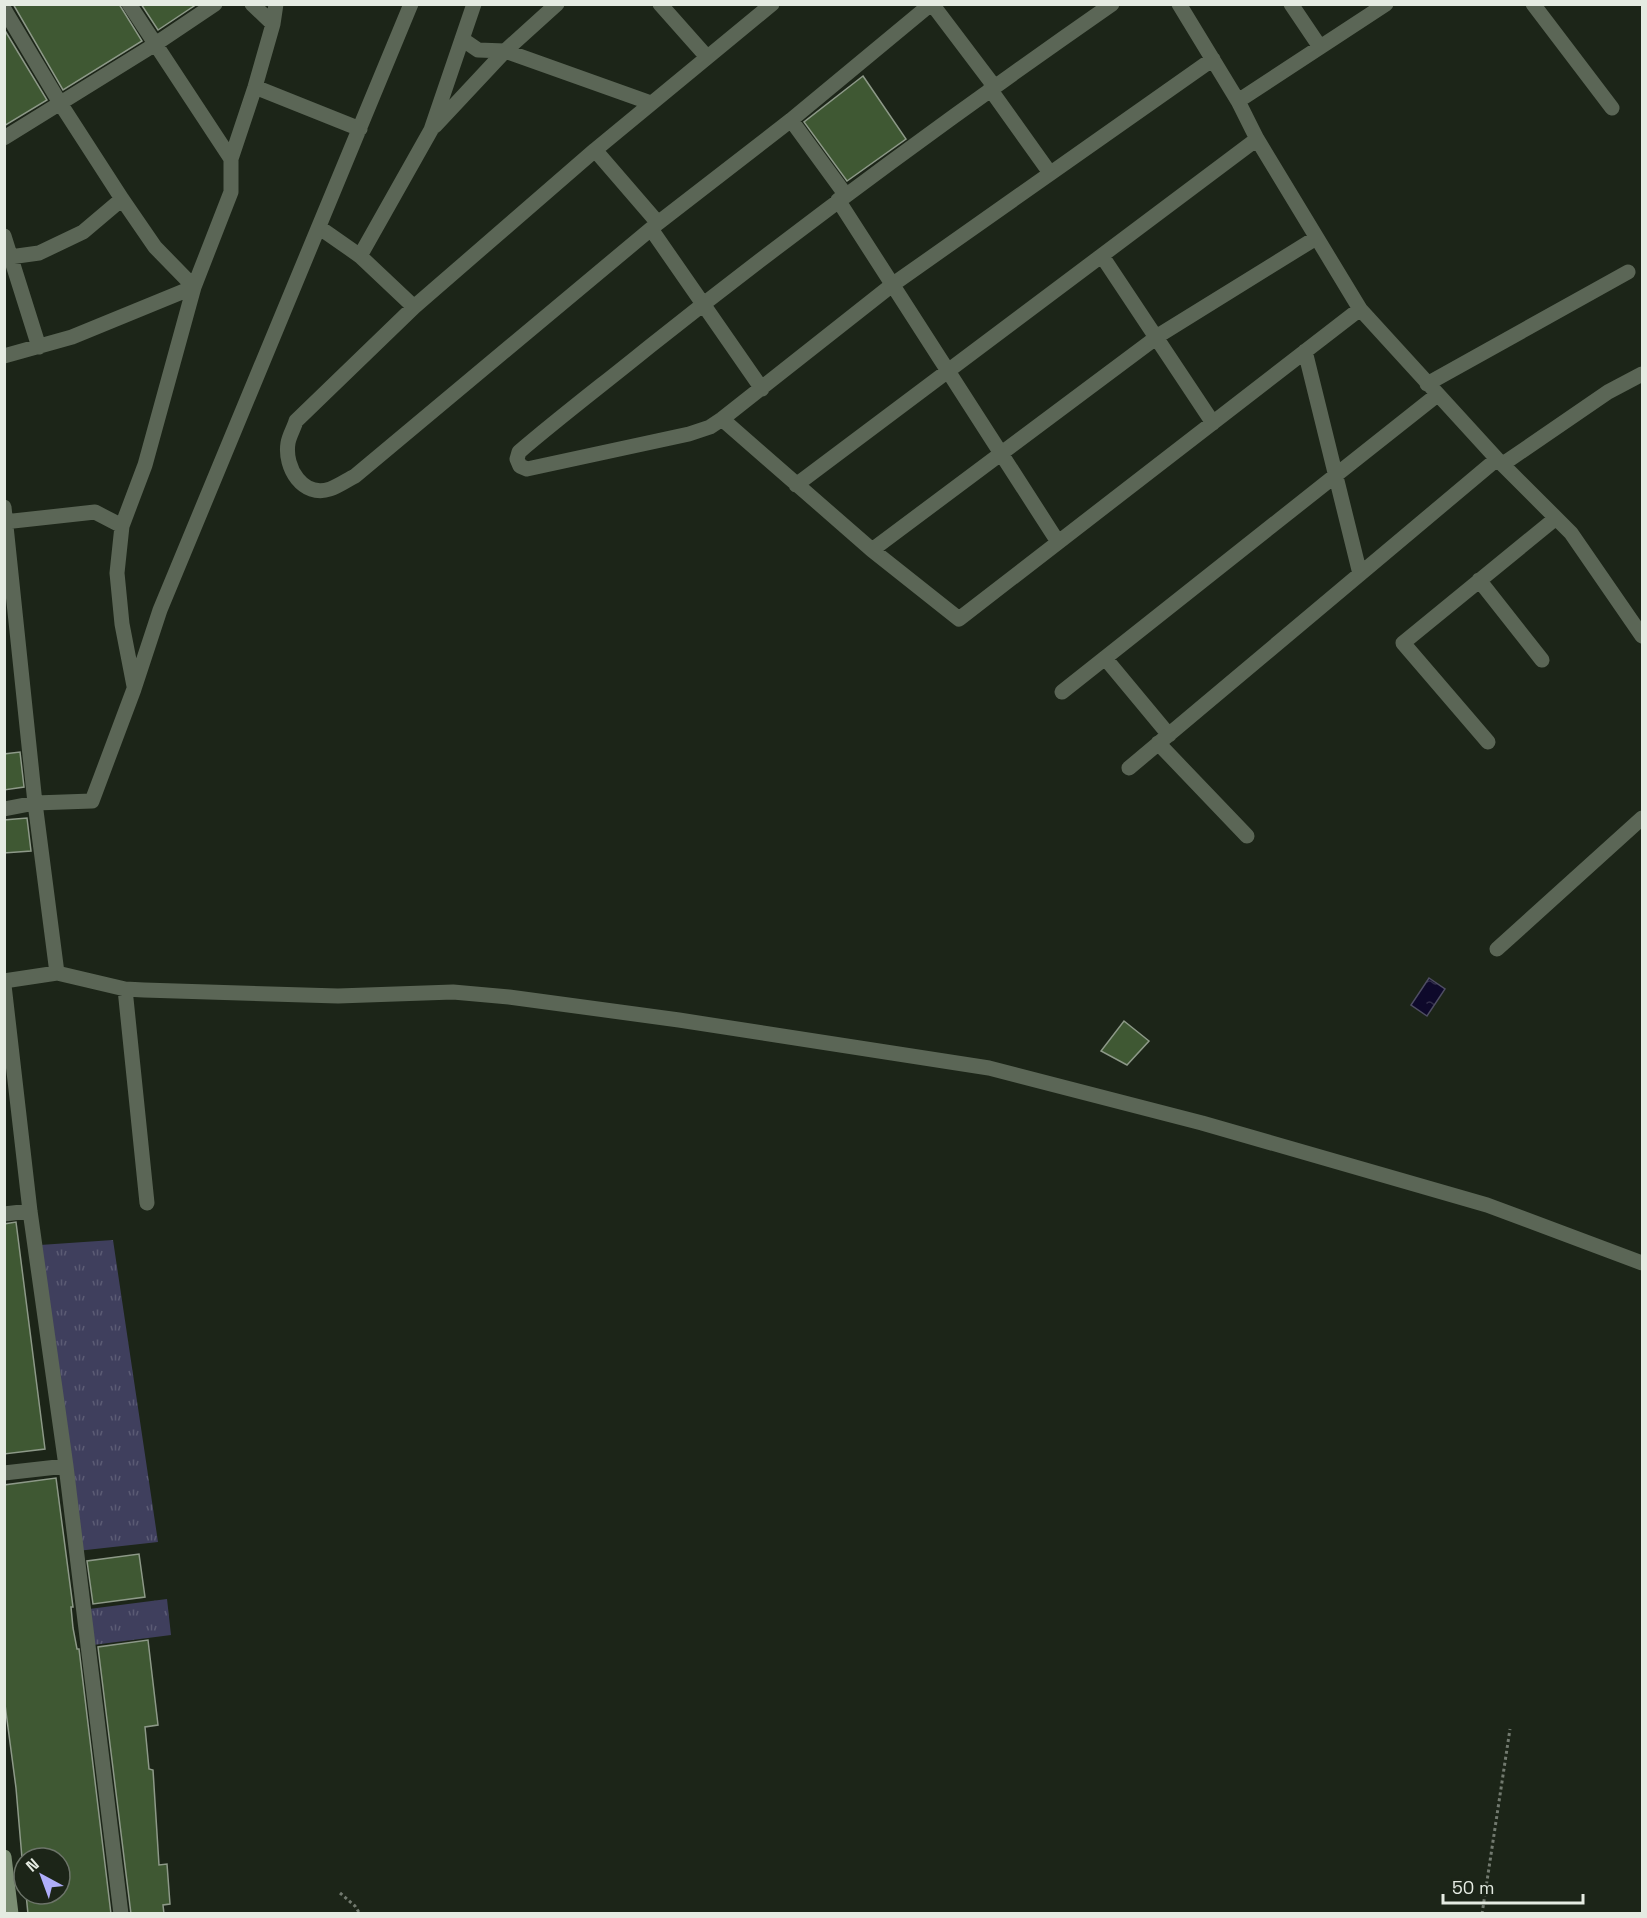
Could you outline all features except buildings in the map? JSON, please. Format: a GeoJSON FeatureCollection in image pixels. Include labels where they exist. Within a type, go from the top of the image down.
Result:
{"type":"FeatureCollection","features":[{"type":"Feature","properties":{"kind":"main road"},"geometry":{"type":"LineString","coordinates":[[4,1857],[11,1914]]}},
{"type":"Feature","properties":{"kind":"street"},"geometry":{"type":"LineString","coordinates":[[129,4],[231,159]]}},
{"type":"Feature","properties":{"kind":"street"},"geometry":{"type":"LineString","coordinates":[[4,138],[154,45],[215,4]]}},
{"type":"Feature","properties":{"kind":"street"},"geometry":{"type":"LineString","coordinates":[[252,4],[273,24]]}},
{"type":"Feature","properties":{"kind":"street"},"geometry":{"type":"LineString","coordinates":[[134,689],[122,624],[117,573],[122,526],[145,465],[194,287],[231,192],[231,159],[255,87],[273,24],[276,4]]}},
{"type":"Feature","properties":{"kind":"street"},"geometry":{"type":"LineString","coordinates":[[4,809],[35,803],[92,801],[134,689],[160,610],[411,4]]}},
{"type":"Feature","properties":{"kind":"street"},"geometry":{"type":"LineString","coordinates":[[360,256],[431,130],[474,4]]}},
{"type":"Feature","properties":{"kind":"street"},"geometry":{"type":"LineString","coordinates":[[431,130],[505,51],[557,4]]}},
{"type":"Feature","properties":{"kind":"street"},"geometry":{"type":"LineString","coordinates":[[660,4],[707,57]]}},
{"type":"Feature","properties":{"kind":"street"},"geometry":{"type":"LineString","coordinates":[[772,4],[595,150],[414,307],[296,421],[288,443],[289,459],[297,478],[307,488],[328,490],[355,476],[655,226],[791,120],[932,4],[1050,173]]}},
{"type":"Feature","properties":{"kind":"street"},"geometry":{"type":"LineString","coordinates":[[1112,4],[992,87],[841,197],[521,449],[517,459],[520,466],[527,469],[689,434],[710,427],[762,389],[892,285],[1213,59]]}},
{"type":"Feature","properties":{"kind":"street"},"geometry":{"type":"LineString","coordinates":[[1179,4],[1238,101],[1257,139],[1360,309],[1432,389],[1571,533],[1642,636]]}},
{"type":"Feature","properties":{"kind":"street"},"geometry":{"type":"LineString","coordinates":[[1291,4],[1320,47]]}},
{"type":"Feature","properties":{"kind":"street"},"geometry":{"type":"LineString","coordinates":[[1533,4],[1612,108]]}},
{"type":"Feature","properties":{"kind":"street"},"geometry":{"type":"LineString","coordinates":[[1238,101],[1381,6]]}},
{"type":"Feature","properties":{"kind":"street"},"geometry":{"type":"LineString","coordinates":[[4,9],[60,103],[122,199],[155,247],[194,287]]}},
{"type":"Feature","properties":{"kind":"street"},"geometry":{"type":"LineString","coordinates":[[462,39],[478,50],[505,51],[651,103]]}},
{"type":"Feature","properties":{"kind":"street"},"geometry":{"type":"LineString","coordinates":[[255,87],[360,129]]}},
{"type":"Feature","properties":{"kind":"street"},"geometry":{"type":"LineString","coordinates":[[791,120],[841,197],[892,285],[1058,542]]}},
{"type":"Feature","properties":{"kind":"street"},"geometry":{"type":"LineString","coordinates":[[796,485],[1257,139]]}},
{"type":"Feature","properties":{"kind":"street"},"geometry":{"type":"LineString","coordinates":[[595,150],[655,226],[703,305],[762,389]]}},
{"type":"Feature","properties":{"kind":"street"},"geometry":{"type":"LineString","coordinates":[[10,257],[39,253],[83,232],[122,199]]}},
{"type":"Feature","properties":{"kind":"street"},"geometry":{"type":"LineString","coordinates":[[320,228],[360,256],[414,307]]}},
{"type":"Feature","properties":{"kind":"street"},"geometry":{"type":"LineString","coordinates":[[4,236],[39,346]]}},
{"type":"Feature","properties":{"kind":"street"},"geometry":{"type":"LineString","coordinates":[[872,550],[1156,338],[1316,238]]}},
{"type":"Feature","properties":{"kind":"street"},"geometry":{"type":"LineString","coordinates":[[1102,256],[1213,423]]}},
{"type":"Feature","properties":{"kind":"street"},"geometry":{"type":"LineString","coordinates":[[1062,692],[1336,474],[1432,389],[1628,272]]}},
{"type":"Feature","properties":{"kind":"street"},"geometry":{"type":"LineString","coordinates":[[4,356],[72,337],[194,287]]}},
{"type":"Feature","properties":{"kind":"street"},"geometry":{"type":"LineString","coordinates":[[722,419],[872,550],[959,619],[1360,309]]}},
{"type":"Feature","properties":{"kind":"street"},"geometry":{"type":"LineString","coordinates":[[1305,351],[1360,574]]}},
{"type":"Feature","properties":{"kind":"street"},"geometry":{"type":"LineString","coordinates":[[1129,768],[1360,574],[1500,461],[1608,392],[1642,374]]}},
{"type":"Feature","properties":{"kind":"street"},"geometry":{"type":"LineString","coordinates":[[57,973],[35,803],[5,517],[95,512],[122,526]]}},
{"type":"Feature","properties":{"kind":"street"},"geometry":{"type":"LineString","coordinates":[[1488,742],[1403,643],[1556,518]]}},
{"type":"Feature","properties":{"kind":"street"},"geometry":{"type":"LineString","coordinates":[[1479,580],[1542,660]]}},
{"type":"Feature","properties":{"kind":"street"},"geometry":{"type":"LineString","coordinates":[[1106,658],[1164,739],[1247,836]]}},
{"type":"Feature","properties":{"kind":"street"},"geometry":{"type":"LineString","coordinates":[[1497,948],[1642,818]]}},
{"type":"Feature","properties":{"kind":"street"},"geometry":{"type":"LineString","coordinates":[[121,1914],[66,1466],[30,1211],[4,983],[57,973],[125,989],[338,996],[453,992],[509,997],[679,1020],[989,1068],[1202,1123],[1487,1205],[1642,1263]]}},
{"type":"Feature","properties":{"kind":"street"},"geometry":{"type":"LineString","coordinates":[[125,989],[147,1203]]}},
{"type":"Feature","properties":{"kind":"street"},"geometry":{"type":"LineString","coordinates":[[4,1214],[30,1211]]}},
{"type":"Feature","properties":{"kind":"street"},"geometry":{"type":"LineString","coordinates":[[4,1473],[66,1466]]}},
{"type":"Feature","properties":{"kind":"path"},"geometry":{"type":"LineString","coordinates":[[1482,1914],[1510,1729]]}},
{"type":"Feature","properties":{"kind":"path"},"geometry":{"type":"LineString","coordinates":[[340,1893],[355,1906],[360,1914]]}},
{"type":"Feature","properties":{"kind":"green space"},"geometry":{"type":"Polygon","coordinates":[[[113,1240],[158,1542],[77,1551],[40,1245],[113,1240]]]}},
{"type":"Feature","properties":{"kind":"green space"},"geometry":{"type":"Polygon","coordinates":[[[167,1599],[171,1635],[93,1645],[89,1609],[167,1599]]]}},
{"type":"Feature","properties":{"kind":"water"},"geometry":{"type":"Polygon","coordinates":[[[1429,978],[1445,989],[1427,1016],[1411,1005],[1429,978]]]}}]}
